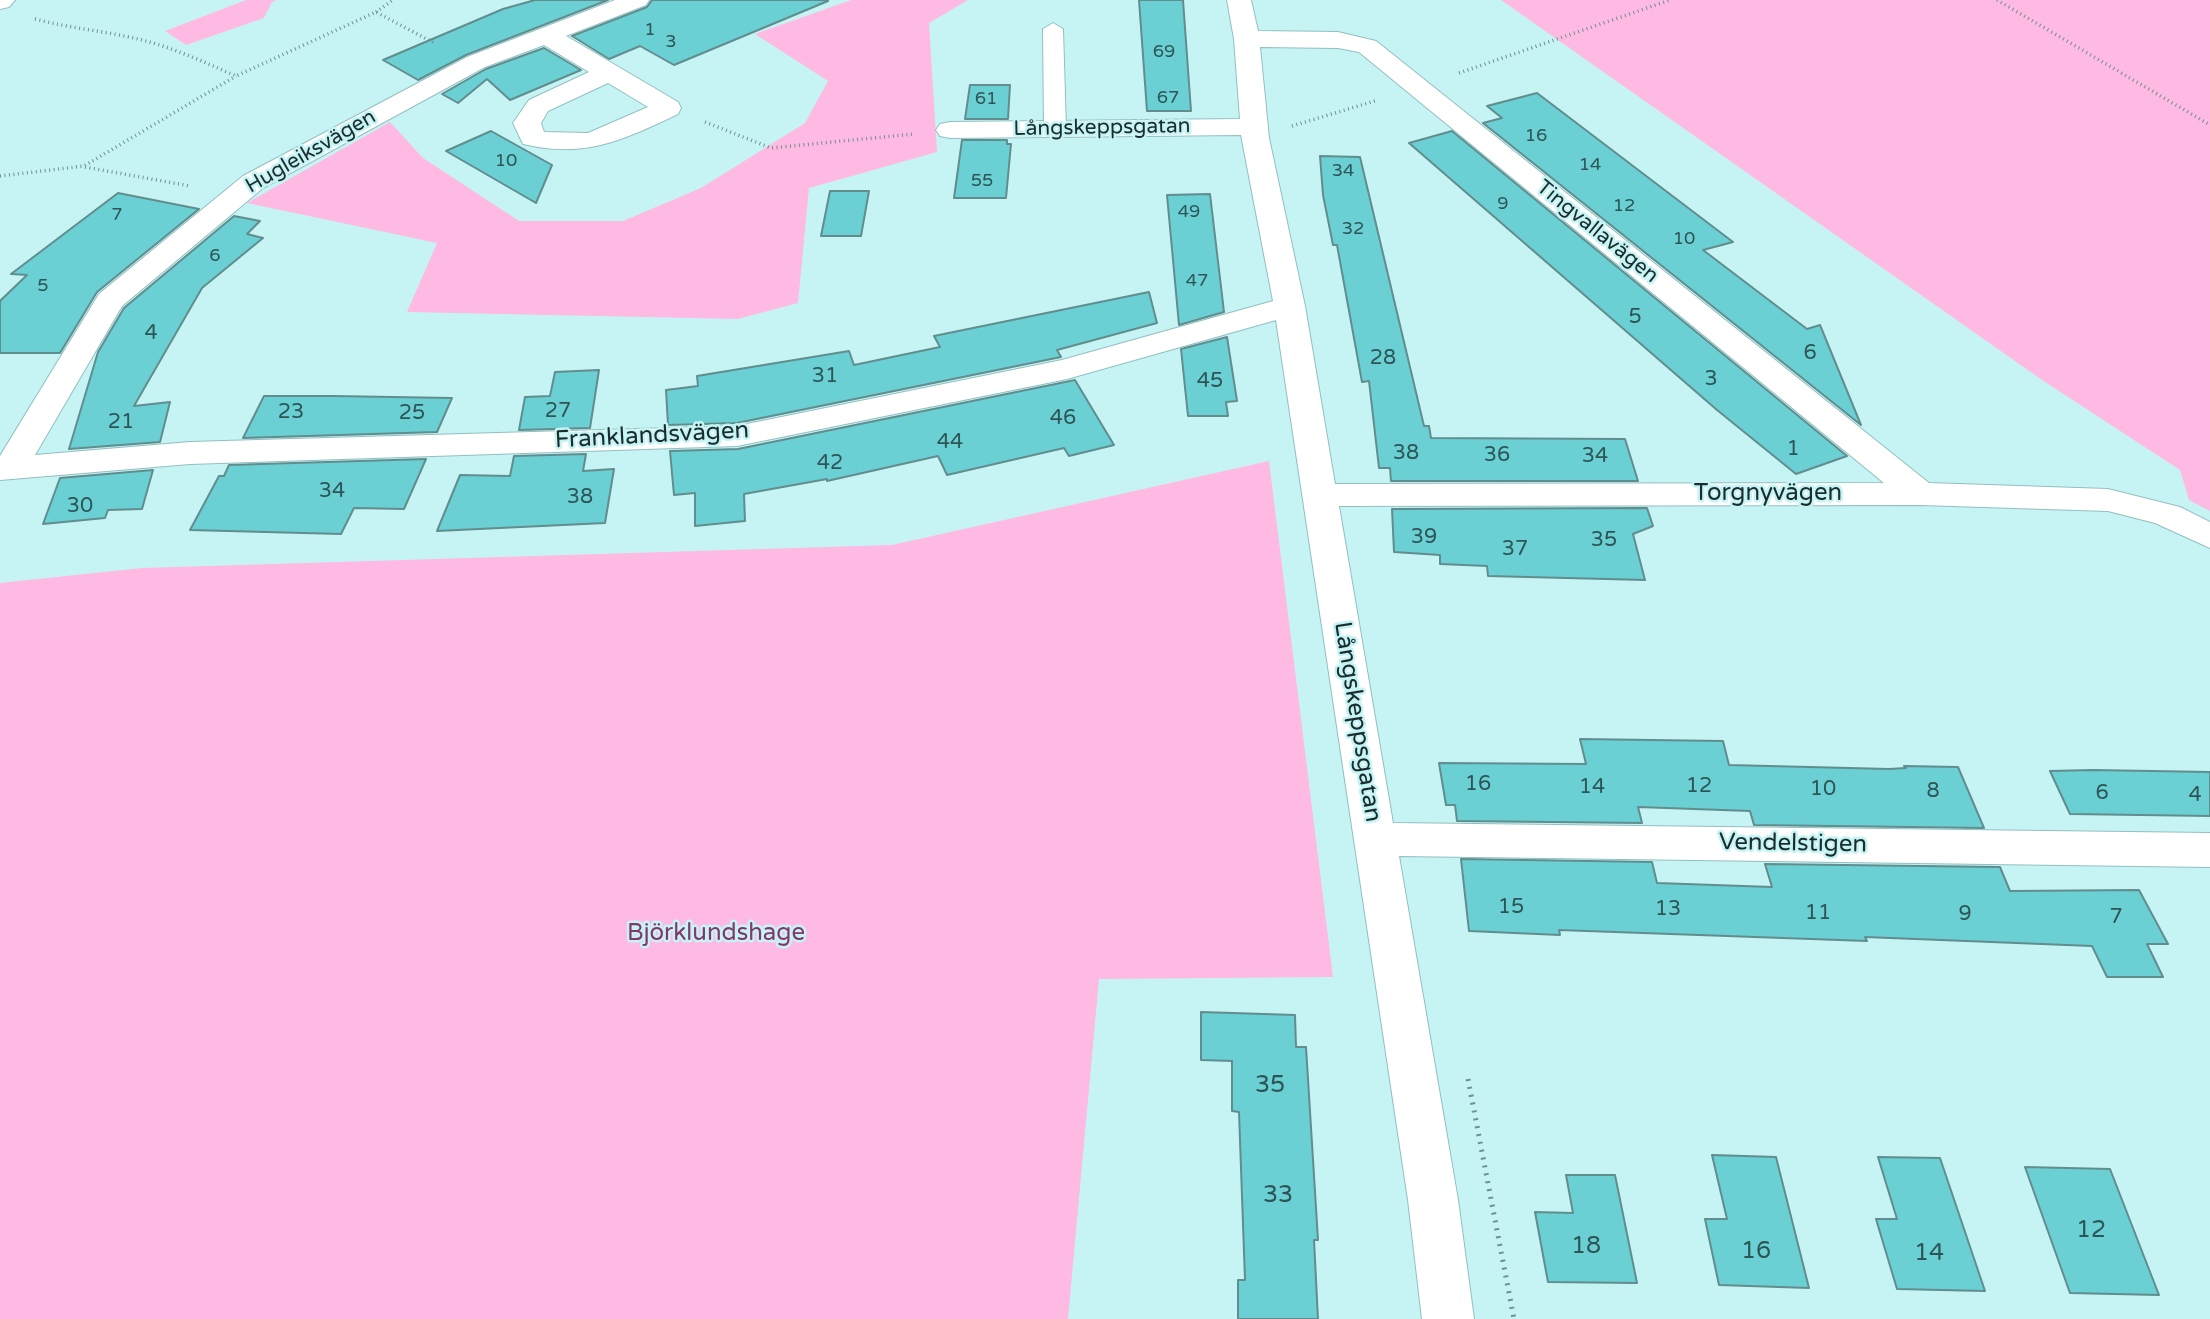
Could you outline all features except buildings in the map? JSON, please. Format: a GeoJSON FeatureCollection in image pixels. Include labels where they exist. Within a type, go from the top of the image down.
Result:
{"type":"FeatureCollection","features":[{"type":"Feature","properties":{"kind":"street","name":"Hugleiksvägen"},"geometry":{"type":"LineString","coordinates":[[5,468],[110,301],[253,182],[476,62],[637,0]]}},
{"type":"Feature","properties":{"kind":"street","name":"Långskeppsgatan"},"geometry":{"type":"LineString","coordinates":[[1239,0],[1247,39],[1254,132],[1289,306],[1320,495],[1433,1200],[1448,1319]]}},
{"type":"Feature","properties":{"kind":"street"},"geometry":{"type":"LineString","coordinates":[[544,34],[668,108]]}},
{"type":"Feature","properties":{"kind":"street","name":"Tingvallavägen"},"geometry":{"type":"LineString","coordinates":[[1247,39],[1338,40],[1367,46],[1920,494]]}},
{"type":"Feature","properties":{"kind":"street"},"geometry":{"type":"LineString","coordinates":[[609,73],[538,106],[527,123],[533,138],[559,145],[595,142],[668,108]]}},
{"type":"Feature","properties":{"kind":"street","name":"Långskeppsgatan"},"geometry":{"type":"LineString","coordinates":[[950,130],[1254,132]]}},
{"type":"Feature","properties":{"kind":"street","name":"Franklandsvägen"},"geometry":{"type":"LineString","coordinates":[[5,468],[190,453],[737,436],[1067,369],[1289,306]]}},
{"type":"Feature","properties":{"kind":"street","name":"Torgnyvägen"},"geometry":{"type":"LineString","coordinates":[[1320,495],[1920,494],[2108,500],[2167,515],[2210,536]]}},
{"type":"Feature","properties":{"kind":"street","name":"Vendelstigen"},"geometry":{"type":"LineString","coordinates":[[1376,839],[2210,850]]}},
{"type":"Feature","properties":{"kind":"lane"},"geometry":{"type":"LineString","coordinates":[[1053,29],[1055,129]]}},
{"type":"Feature","properties":{"kind":"path"},"geometry":{"type":"LineString","coordinates":[[84,166],[236,76],[376,12],[393,0]]}},
{"type":"Feature","properties":{"kind":"path"},"geometry":{"type":"LineString","coordinates":[[1254,132],[1419,87],[1587,26],[1670,0]]}},
{"type":"Feature","properties":{"kind":"path"},"geometry":{"type":"LineString","coordinates":[[1997,0],[2210,125]]}},
{"type":"Feature","properties":{"kind":"path"},"geometry":{"type":"LineString","coordinates":[[376,12],[476,62]]}},
{"type":"Feature","properties":{"kind":"path"},"geometry":{"type":"LineString","coordinates":[[26,17],[78,30],[138,39],[184,53],[236,76]]}},
{"type":"Feature","properties":{"kind":"path"},"geometry":{"type":"LineString","coordinates":[[668,108],[771,148],[950,130]]}},
{"type":"Feature","properties":{"kind":"path"},"geometry":{"type":"LineString","coordinates":[[0,176],[84,166],[237,195]]}},
{"type":"Feature","properties":{"kind":"green space"},"geometry":{"type":"Polygon","coordinates":[[[246,0],[276,0],[272,2],[264,18],[186,45],[165,31],[246,0]]]}},
{"type":"Feature","properties":{"kind":"green space"},"geometry":{"type":"Polygon","coordinates":[[[851,0],[968,0],[929,23],[937,152],[809,188],[798,303],[738,319],[407,312],[437,243],[247,203],[390,122],[423,158],[519,221],[623,221],[701,188],[805,123],[828,81],[755,34],[851,0]]]}},
{"type":"Feature","properties":{"kind":"green space"},"geometry":{"type":"Polygon","coordinates":[[[1501,0],[2210,0],[2210,511],[2189,500],[2180,470],[2042,380],[1501,0]]]}},
{"type":"Feature","properties":{"kind":"green space","name":"Björklundshage"},"geometry":{"type":"Polygon","coordinates":[[[1269,461],[1333,977],[1099,979],[1068,1319],[0,1319],[0,583],[142,568],[892,545],[1269,461]]]}}]}
